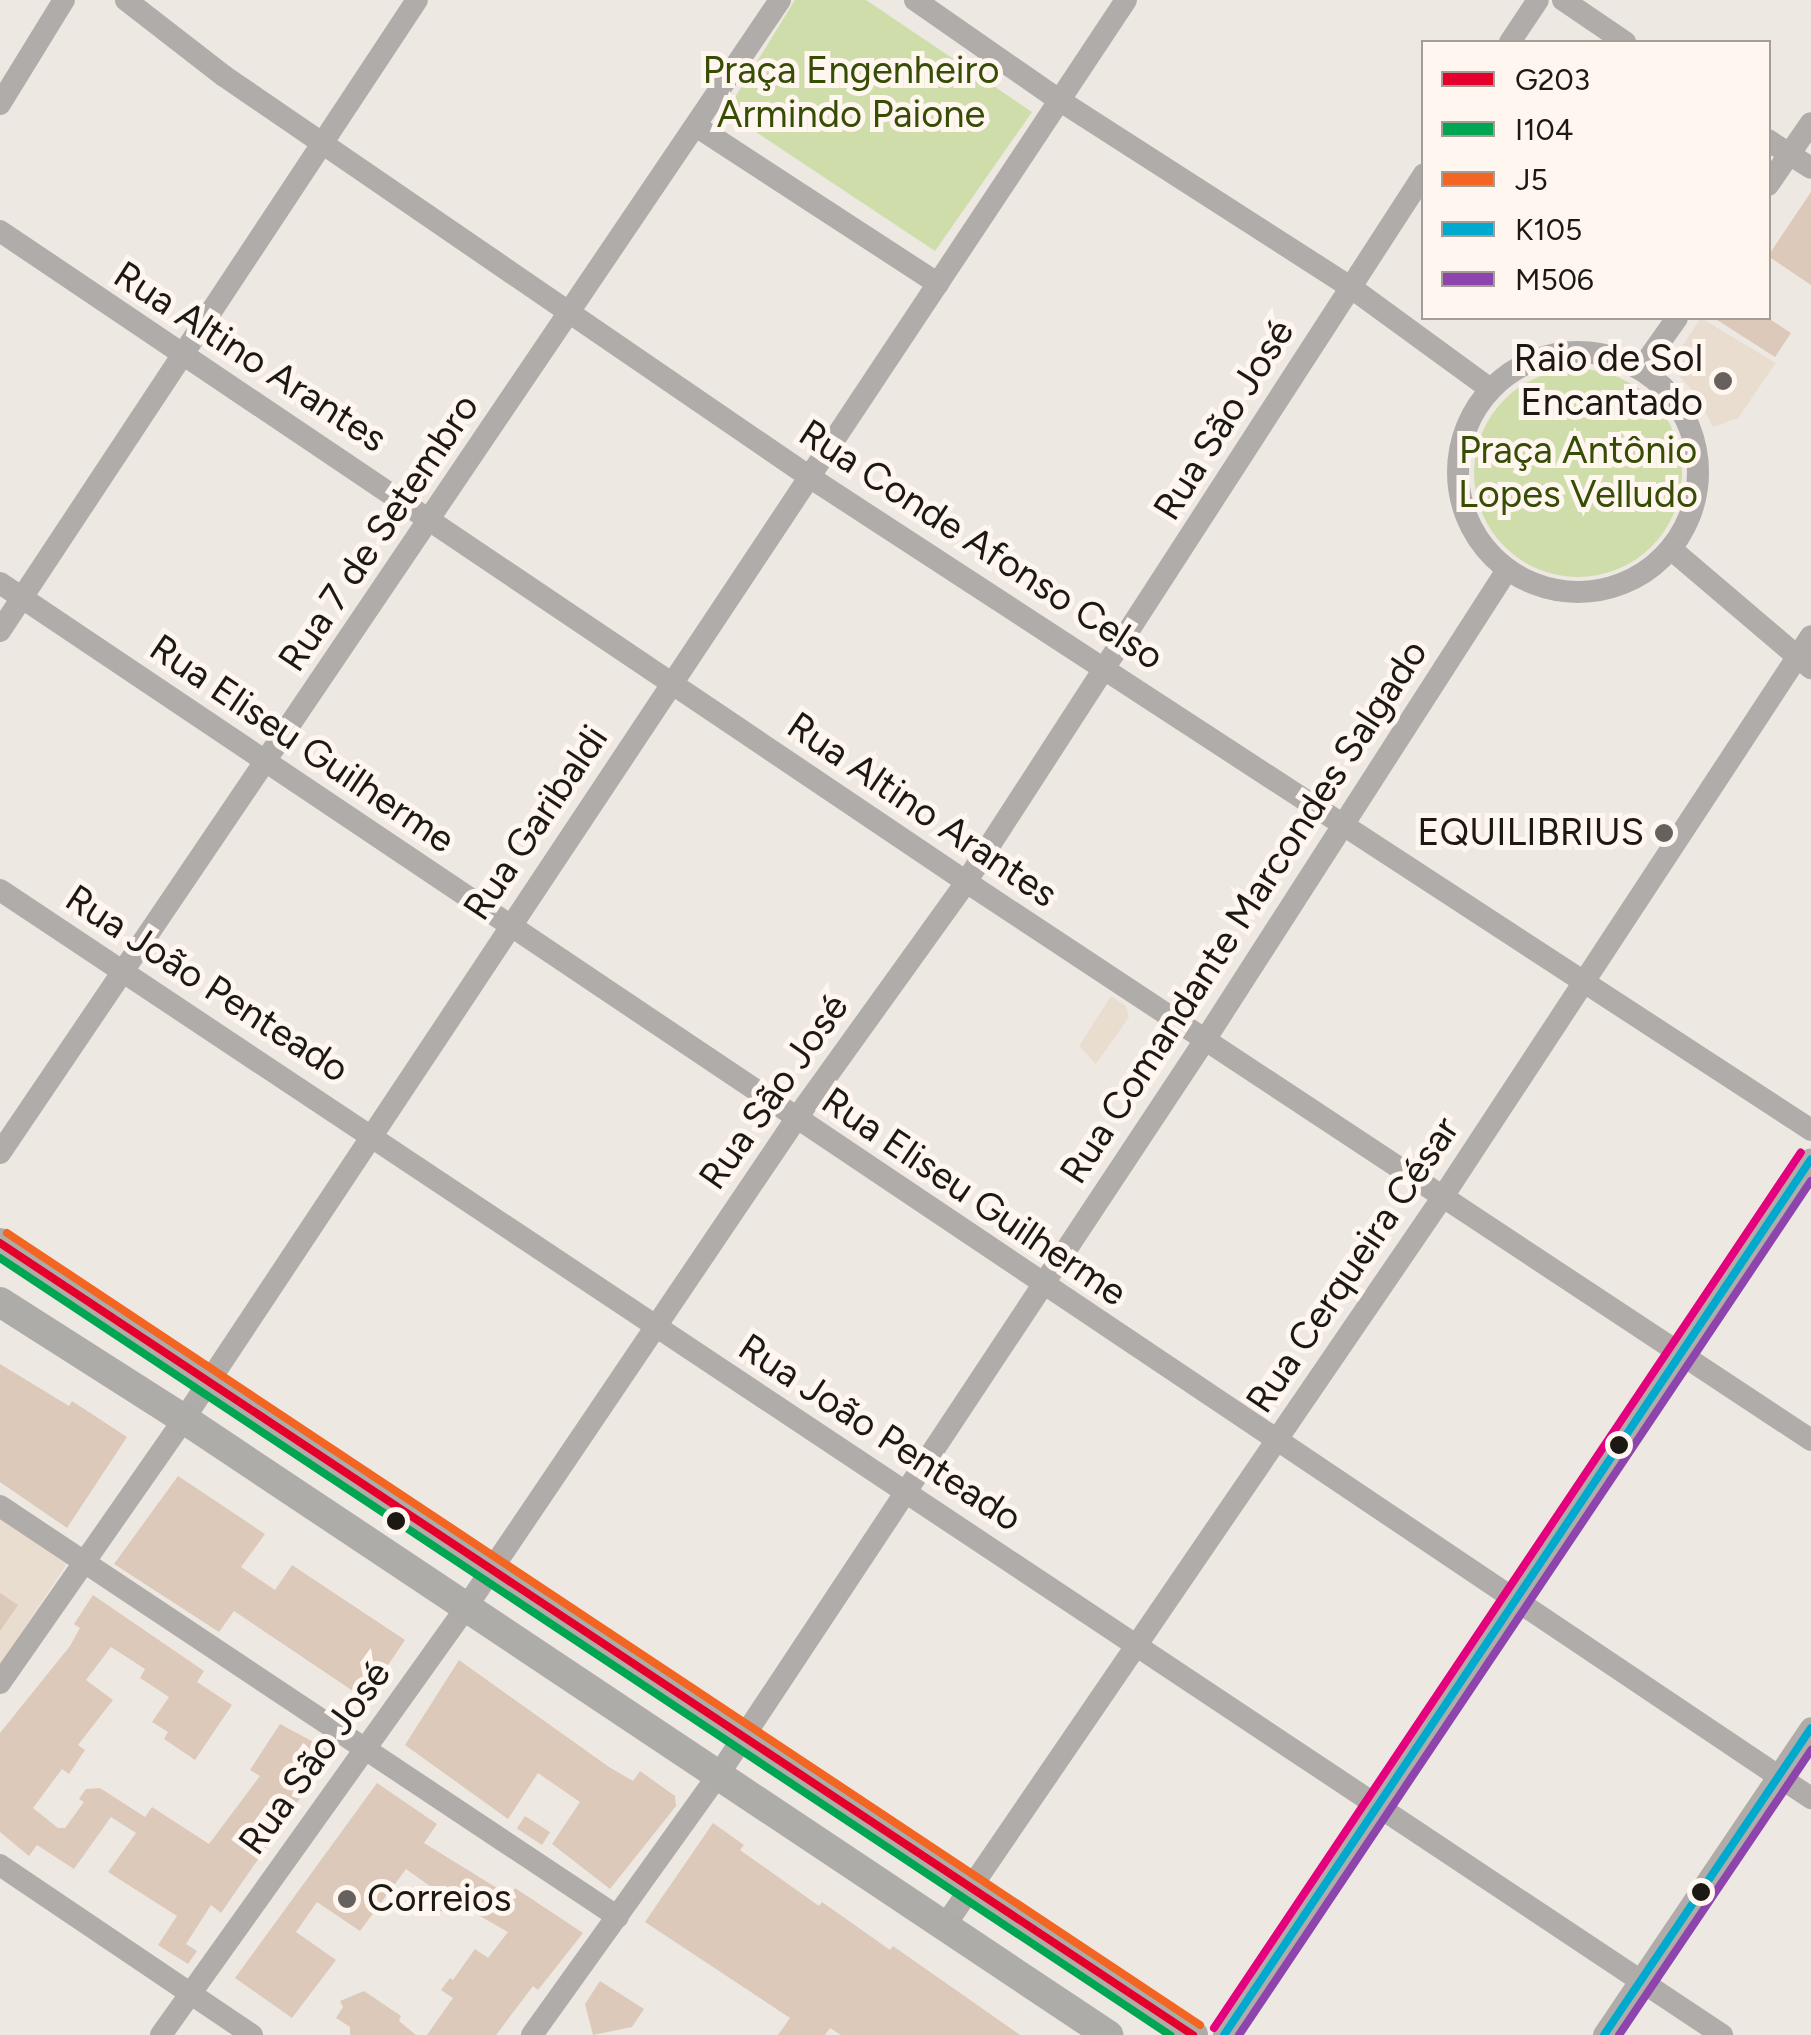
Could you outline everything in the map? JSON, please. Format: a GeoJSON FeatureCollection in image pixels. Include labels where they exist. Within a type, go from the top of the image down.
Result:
{"type":"FeatureCollection","features":[{"type":"Feature","properties":{"kind":"main road"},"geometry":{"type":"LineString","coordinates":[[0,1243],[1193,2035]]}},
{"type":"Feature","properties":{"kind":"main road"},"geometry":{"type":"LineString","coordinates":[[0,1302],[184,1419],[1108,2035]]}},
{"type":"Feature","properties":{"kind":"street"},"geometry":{"type":"LineString","coordinates":[[0,104],[64,0]]}},
{"type":"Feature","properties":{"kind":"street","name":"Rua Conde Afonso Celso"},"geometry":{"type":"LineString","coordinates":[[126,0],[224,76],[812,478],[1811,1130]]}},
{"type":"Feature","properties":{"kind":"street"},"geometry":{"type":"LineString","coordinates":[[0,632],[417,0]]}},
{"type":"Feature","properties":{"kind":"street","name":"Rua 7 de Setembro"},"geometry":{"type":"LineString","coordinates":[[0,1153],[780,0]]}},
{"type":"Feature","properties":{"kind":"street"},"geometry":{"type":"LineString","coordinates":[[915,0],[1059,100],[1350,286],[1490,389]]}},
{"type":"Feature","properties":{"kind":"street","name":"Rua Garibaldi"},"geometry":{"type":"LineString","coordinates":[[0,1683],[184,1419],[1126,0]]}},
{"type":"Feature","properties":{"kind":"street"},"geometry":{"type":"LineString","coordinates":[[1511,40],[1538,0]]}},
{"type":"Feature","properties":{"kind":"street"},"geometry":{"type":"LineString","coordinates":[[1563,0],[1623,40]]}},
{"type":"Feature","properties":{"kind":"street"},"geometry":{"type":"LineString","coordinates":[[1771,181],[1811,123]]}},
{"type":"Feature","properties":{"kind":"street"},"geometry":{"type":"LineString","coordinates":[[696,126],[938,284]]}},
{"type":"Feature","properties":{"kind":"street"},"geometry":{"type":"LineString","coordinates":[[1771,142],[1811,168]]}},
{"type":"Feature","properties":{"kind":"street","name":"Rua São José"},"geometry":{"type":"LineString","coordinates":[[160,2035],[465,1609],[796,1119],[966,882],[1421,179]]}},
{"type":"Feature","properties":{"kind":"street","name":"Rua Altino Arantes"},"geometry":{"type":"LineString","coordinates":[[0,231],[180,356],[432,518],[966,882],[1811,1440]]}},
{"type":"Feature","properties":{"kind":"street"},"geometry":{"type":"LineString","coordinates":[[1641,369],[1676,320]]}},
{"type":"Feature","properties":{"kind":"street"},"geometry":{"type":"LineString","coordinates":[[1562,352],[1603,354],[1641,369],[1668,391],[1688,420],[1698,453],[1698,488],[1689,522],[1671,549],[1643,574],[1610,589],[1574,593],[1539,586],[1507,570],[1482,547],[1465,517],[1457,484],[1459,449],[1470,417],[1490,389],[1523,365],[1562,352]]}},
{"type":"Feature","properties":{"kind":"street"},"geometry":{"type":"LineString","coordinates":[[1671,549],[1803,663]]}},
{"type":"Feature","properties":{"kind":"street","name":"Rua Comandante Marcondes Salgado"},"geometry":{"type":"LineString","coordinates":[[532,2035],[719,1774],[1205,1040],[1507,570]]}},
{"type":"Feature","properties":{"kind":"street","name":"Rua Eliseu Guilherme"},"geometry":{"type":"LineString","coordinates":[[0,583],[1040,1285],[1811,1798]]}},
{"type":"Feature","properties":{"kind":"street","name":"Rua Cerqueira César"},"geometry":{"type":"LineString","coordinates":[[944,1926],[1803,663],[1811,636]]}},
{"type":"Feature","properties":{"kind":"street","name":"Rua João Penteado"},"geometry":{"type":"LineString","coordinates":[[0,890],[371,1133],[654,1326],[1722,2035]]}},
{"type":"Feature","properties":{"kind":"street"},"geometry":{"type":"LineString","coordinates":[[1224,2035],[1517,1604],[1811,1159]]}},
{"type":"Feature","properties":{"kind":"street"},"geometry":{"type":"LineString","coordinates":[[0,1506],[618,1917]]}},
{"type":"Feature","properties":{"kind":"street"},"geometry":{"type":"LineString","coordinates":[[1604,2035],[1811,1728]]}},
{"type":"Feature","properties":{"kind":"street"},"geometry":{"type":"LineString","coordinates":[[0,1865],[252,2035]]}},
{"type":"Feature","properties":{"kind":"shaded area","name":"Raio de Sol Encantado"},"geometry":{"type":"Polygon","coordinates":[[[1700,320],[1704,320],[1776,363],[1738,418],[1713,427],[1695,393],[1672,369],[1672,361],[1700,320]]]}},
{"type":"Feature","properties":{"kind":"shaded area"},"geometry":{"type":"Polygon","coordinates":[[[1111,996],[1126,1006],[1129,1017],[1096,1064],[1079,1046],[1111,996]]]}},
{"type":"Feature","properties":{"kind":"shaded area"},"geometry":{"type":"Polygon","coordinates":[[[0,1517],[68,1562],[0,1665],[0,1517]]]}},
{"type":"Feature","properties":{"kind":"green space","name":"Praça Engenheiro Armindo Paione"},"geometry":{"type":"Polygon","coordinates":[[[795,0],[866,0],[1032,112],[935,251],[726,112],[795,0]]]}},
{"type":"Feature","properties":{"kind":"green space","name":"Praça Antônio Lopes Velludo"},"geometry":{"type":"Polygon","coordinates":[[[1578,369],[1618,377],[1652,399],[1674,433],[1682,473],[1674,513],[1652,547],[1618,569],[1578,577],[1538,569],[1504,547],[1482,513],[1474,473],[1482,433],[1504,399],[1538,377],[1578,369]]]}},
{"type":"Feature","properties":{"kind":"building"},"geometry":{"type":"Polygon","coordinates":[[[1811,192],[1811,285],[1771,258],[1771,252],[1811,192]]]}},
{"type":"Feature","properties":{"kind":"building"},"geometry":{"type":"Polygon","coordinates":[[[1717,320],[1771,320],[1791,333],[1775,357],[1717,320]]]}},
{"type":"Feature","properties":{"kind":"building"},"geometry":{"type":"Polygon","coordinates":[[[0,1364],[69,1406],[72,1401],[127,1437],[67,1528],[0,1482],[0,1364]]]}},
{"type":"Feature","properties":{"kind":"building"},"geometry":{"type":"Polygon","coordinates":[[[178,1476],[265,1534],[241,1567],[275,1590],[292,1565],[405,1640],[365,1699],[234,1611],[219,1632],[114,1564],[178,1476]]]}},
{"type":"Feature","properties":{"kind":"building"},"geometry":{"type":"Polygon","coordinates":[[[0,1593],[18,1605],[0,1631],[0,1593]]]}},
{"type":"Feature","properties":{"kind":"building"},"geometry":{"type":"Polygon","coordinates":[[[93,1595],[204,1671],[197,1682],[232,1705],[195,1760],[164,1739],[168,1732],[152,1722],[169,1697],[140,1678],[145,1669],[111,1647],[86,1680],[113,1700],[78,1745],[85,1750],[69,1774],[62,1769],[33,1808],[58,1828],[65,1828],[84,1802],[79,1799],[86,1789],[100,1788],[145,1817],[152,1807],[209,1844],[260,1776],[250,1770],[280,1724],[332,1752],[221,1913],[211,1905],[186,1944],[197,1951],[188,1964],[158,1945],[177,1916],[108,1872],[136,1833],[111,1817],[74,1869],[37,1845],[29,1856],[0,1832],[0,1733],[70,1646],[80,1628],[74,1624],[93,1595]]]}},
{"type":"Feature","properties":{"kind":"building"},"geometry":{"type":"Polygon","coordinates":[[[459,1660],[609,1767],[633,1781],[640,1771],[675,1796],[676,1806],[610,1889],[552,1844],[580,1802],[538,1773],[508,1819],[405,1745],[459,1660]]]}},
{"type":"Feature","properties":{"kind":"building"},"geometry":{"type":"Polygon","coordinates":[[[377,1783],[437,1824],[424,1843],[510,1896],[515,1888],[583,1933],[538,1990],[533,1986],[496,2035],[427,2035],[453,1998],[441,1990],[450,1978],[453,1980],[475,1949],[488,1958],[508,1932],[457,1903],[450,1916],[437,1909],[444,1896],[406,1869],[360,1931],[317,1902],[296,1932],[336,1960],[292,2018],[235,1978],[377,1783]]]}},
{"type":"Feature","properties":{"kind":"building"},"geometry":{"type":"Polygon","coordinates":[[[525,1816],[550,1832],[542,1845],[517,1829],[525,1816]]]}},
{"type":"Feature","properties":{"kind":"building"},"geometry":{"type":"Polygon","coordinates":[[[713,1823],[744,1845],[740,1850],[819,1906],[822,1902],[890,1950],[893,1946],[1020,2035],[841,2035],[830,2028],[825,2035],[778,2035],[790,2018],[645,1922],[713,1823]]]}},
{"type":"Feature","properties":{"kind":"building"},"geometry":{"type":"Polygon","coordinates":[[[600,1981],[644,2009],[632,2027],[593,2035],[585,2004],[600,1981]]]}},
{"type":"Feature","properties":{"kind":"building"},"geometry":{"type":"Polygon","coordinates":[[[364,1991],[401,2016],[399,2021],[416,2035],[350,2035],[350,2027],[336,2018],[343,2007],[340,2001],[364,1991]]]}},
{"type":"Feature","properties":{"kind":"transit line"},"geometry":{"type":"LineString","coordinates":[[1214,2028],[1801,1152]]}},
{"type":"Feature","properties":{"kind":"transit line","name":"K105"},"geometry":{"type":"LineString","coordinates":[[1224,2035],[1811,1159]]}},
{"type":"Feature","properties":{"kind":"transit line","name":"M506"},"geometry":{"type":"LineString","coordinates":[[1239,2035],[1811,1181]]}},
{"type":"Feature","properties":{"kind":"transit line","name":"J5"},"geometry":{"type":"LineString","coordinates":[[7,1233],[1200,2025]]}},
{"type":"Feature","properties":{"kind":"transit line","name":"G203"},"geometry":{"type":"LineString","coordinates":[[0,1243],[1193,2035]]}},
{"type":"Feature","properties":{"kind":"transit line","name":"I104"},"geometry":{"type":"LineString","coordinates":[[0,1258],[1170,2035]]}},
{"type":"Feature","properties":{"kind":"transit line","name":"K105"},"geometry":{"type":"LineString","coordinates":[[1604,2035],[1811,1728]]}},
{"type":"Feature","properties":{"kind":"transit line","name":"M506"},"geometry":{"type":"LineString","coordinates":[[1619,2035],[1811,1750]]}},
{"type":"Feature","properties":{"kind":"place","name":"Raio de Sol Encantado"},"geometry":{"type":"Point","coordinates":[1723,381]}},
{"type":"Feature","properties":{"kind":"place","name":"EQUILIBRIUS"},"geometry":{"type":"Point","coordinates":[1664,833]}},
{"type":"Feature","properties":{"kind":"place","name":"Correios"},"geometry":{"type":"Point","coordinates":[347,1899]}}]}
